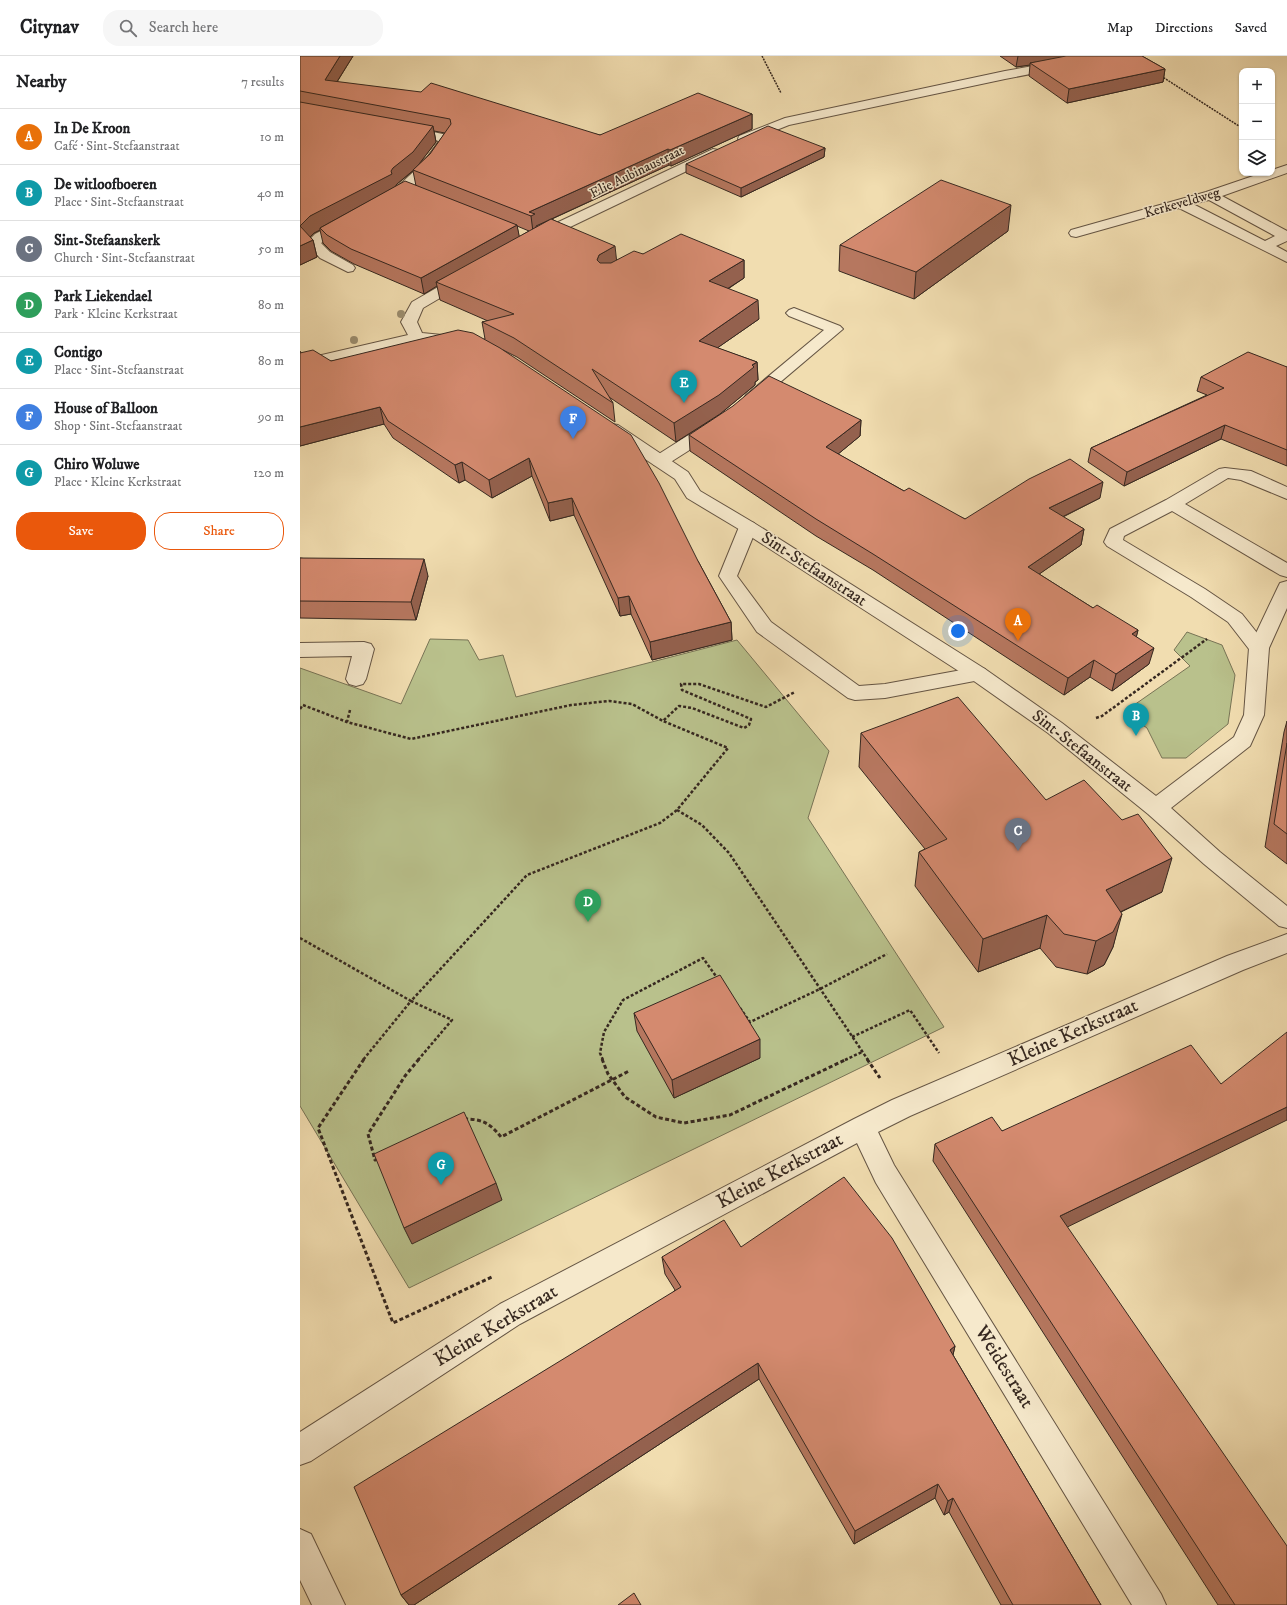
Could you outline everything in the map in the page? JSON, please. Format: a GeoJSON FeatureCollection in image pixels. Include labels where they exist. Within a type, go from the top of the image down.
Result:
{"type":"FeatureCollection","features":[{"type":"Feature","properties":{"kind":"street","name":"Elie Aubinaustraat"},"geometry":{"type":"LineString","coordinates":[[529,239],[555,229],[727,147],[785,122],[1005,75],[1108,56]]}},
{"type":"Feature","properties":{"kind":"street"},"geometry":{"type":"LineString","coordinates":[[391,128],[447,139],[416,180],[403,188],[406,190]]}},
{"type":"Feature","properties":{"kind":"street","name":"Kerkeveldweg"},"geometry":{"type":"LineString","coordinates":[[1076,233],[1211,195],[1287,169]]}},
{"type":"Feature","properties":{"kind":"street"},"geometry":{"type":"LineString","coordinates":[[393,197],[406,190],[435,201]]}},
{"type":"Feature","properties":{"kind":"street"},"geometry":{"type":"LineString","coordinates":[[1211,195],[1286,236],[1265,246]]}},
{"type":"Feature","properties":{"kind":"street"},"geometry":{"type":"LineString","coordinates":[[1181,204],[1287,258]]}},
{"type":"Feature","properties":{"kind":"street"},"geometry":{"type":"LineString","coordinates":[[348,268],[325,255],[313,243],[320,236],[360,215]]}},
{"type":"Feature","properties":{"kind":"street"},"geometry":{"type":"LineString","coordinates":[[555,229],[569,235]]}},
{"type":"Feature","properties":{"kind":"street"},"geometry":{"type":"LineString","coordinates":[[417,337],[409,322],[416,305],[472,274]]}},
{"type":"Feature","properties":{"kind":"street"},"geometry":{"type":"LineString","coordinates":[[660,461],[733,413],[835,329],[794,313]]}},
{"type":"Feature","properties":{"kind":"street"},"geometry":{"type":"LineString","coordinates":[[300,365],[417,337],[450,338],[476,344]]}},
{"type":"Feature","properties":{"kind":"street","name":"Sint-Stefaanstraat"},"geometry":{"type":"LineString","coordinates":[[601,422],[682,476],[693,494],[748,527],[978,674],[1055,728],[1156,808],[1212,858],[1287,919]]}},
{"type":"Feature","properties":{"kind":"street"},"geometry":{"type":"LineString","coordinates":[[1259,648],[1235,618],[1198,593],[1113,542],[1116,533],[1172,504],[1225,473],[1245,475],[1287,494]]}},
{"type":"Feature","properties":{"kind":"street"},"geometry":{"type":"LineString","coordinates":[[1172,504],[1287,572]]}},
{"type":"Feature","properties":{"kind":"street"},"geometry":{"type":"LineString","coordinates":[[748,527],[728,576],[764,626],[855,693],[885,691],[978,674]]}},
{"type":"Feature","properties":{"kind":"street"},"geometry":{"type":"LineString","coordinates":[[1156,808],[1210,768],[1243,741],[1254,715],[1259,648],[1287,587]]}},
{"type":"Feature","properties":{"kind":"street"},"geometry":{"type":"LineString","coordinates":[[300,650],[364,649],[356,679]]}},
{"type":"Feature","properties":{"kind":"street","name":"Kleine Kerkstraat"},"geometry":{"type":"LineString","coordinates":[[300,1450],[510,1314],[863,1127],[901,1108],[1235,963],[1287,944]]}},
{"type":"Feature","properties":{"kind":"street","name":"Weidestraat"},"geometry":{"type":"LineString","coordinates":[[863,1127],[885,1174],[1150,1605]]}},
{"type":"Feature","properties":{"kind":"street"},"geometry":{"type":"LineString","coordinates":[[300,1545],[329,1605]]}},
{"type":"Feature","properties":{"kind":"path"},"geometry":{"type":"LineString","coordinates":[[762,56],[794,120]]}},
{"type":"Feature","properties":{"kind":"path"},"geometry":{"type":"LineString","coordinates":[[1157,74],[1239,126]]}},
{"type":"Feature","properties":{"kind":"path"},"geometry":{"type":"LineString","coordinates":[[1055,728],[1102,716],[1235,618]]}},
{"type":"Feature","properties":{"kind":"path"},"geometry":{"type":"LineString","coordinates":[[663,721],[679,706],[692,708],[744,728],[749,725],[751,719],[682,690],[681,684],[699,684],[766,706],[832,675]]}},
{"type":"Feature","properties":{"kind":"path"},"geometry":{"type":"LineString","coordinates":[[347,722],[356,679]]}},
{"type":"Feature","properties":{"kind":"path"},"geometry":{"type":"LineString","coordinates":[[300,709],[303,705],[347,722],[411,739],[571,705],[609,701],[632,704],[663,721],[728,748],[677,810],[660,823],[527,875],[411,1001],[363,1060],[318,1128],[393,1323],[492,1277],[510,1314]]}},
{"type":"Feature","properties":{"kind":"path"},"geometry":{"type":"LineString","coordinates":[[677,810],[702,825],[729,853],[901,1108]]}},
{"type":"Feature","properties":{"kind":"path"},"geometry":{"type":"LineString","coordinates":[[300,938],[411,1001],[452,1020],[404,1076],[368,1134],[375,1160],[382,1157]]}},
{"type":"Feature","properties":{"kind":"path"},"geometry":{"type":"LineString","coordinates":[[736,1002],[750,1022],[820,989],[887,954]]}},
{"type":"Feature","properties":{"kind":"path"},"geometry":{"type":"LineString","coordinates":[[722,983],[703,958],[623,1000],[604,1032],[600,1053],[608,1074],[625,1097],[656,1117],[684,1123],[730,1114],[862,1052]]}},
{"type":"Feature","properties":{"kind":"path"},"geometry":{"type":"LineString","coordinates":[[852,1037],[910,1010],[959,1083]]}},
{"type":"Feature","properties":{"kind":"path"},"geometry":{"type":"LineString","coordinates":[[460,1119],[479,1118],[491,1123],[501,1137],[629,1071]]}},
{"type":"Feature","properties":{"kind":"green space"},"geometry":{"type":"Polygon","coordinates":[[[1187,632],[1222,645],[1235,675],[1228,724],[1186,758],[1162,758],[1147,728],[1124,712],[1190,666],[1174,650],[1187,632]]]}},
{"type":"Feature","properties":{"kind":"green space"},"geometry":{"type":"Polygon","coordinates":[[[430,639],[468,640],[479,660],[503,655],[516,697],[737,640],[829,751],[808,818],[944,1027],[409,1288],[300,1106],[300,668],[401,704],[430,639]]]}},
{"type":"Feature","properties":{"kind":"building"},"geometry":{"type":"Polygon","coordinates":[[[300,56],[340,56],[325,80],[421,92],[431,83],[600,135],[698,93],[752,114],[670,150],[668,149],[529,212],[535,214],[531,216],[413,170],[430,154],[451,124],[450,119],[300,91],[300,56]]]}},
{"type":"Feature","properties":{"kind":"building"},"geometry":{"type":"Polygon","coordinates":[[[1066,56],[1142,56],[1165,69],[1069,89],[1030,63],[1066,56]]]}},
{"type":"Feature","properties":{"kind":"building"},"geometry":{"type":"Polygon","coordinates":[[[300,102],[433,126],[413,152],[393,168],[391,171],[392,174],[310,216],[300,226],[300,102]]]}},
{"type":"Feature","properties":{"kind":"building"},"geometry":{"type":"Polygon","coordinates":[[[768,126],[825,148],[741,188],[686,164],[768,126]]]}},
{"type":"Feature","properties":{"kind":"building"},"geometry":{"type":"Polygon","coordinates":[[[941,180],[1011,205],[916,272],[840,245],[941,180]]]}},
{"type":"Feature","properties":{"kind":"building"},"geometry":{"type":"Polygon","coordinates":[[[405,181],[517,225],[421,278],[351,249],[327,235],[320,228],[405,181]]]}},
{"type":"Feature","properties":{"kind":"building"},"geometry":{"type":"Polygon","coordinates":[[[551,219],[615,246],[599,255],[597,260],[600,263],[611,263],[634,251],[643,254],[681,234],[744,260],[709,281],[758,300],[699,341],[757,362],[752,365],[754,367],[719,395],[674,423],[592,369],[613,403],[514,338],[482,322],[514,314],[436,282],[551,219]]]}},
{"type":"Feature","properties":{"kind":"building"},"geometry":{"type":"Polygon","coordinates":[[[300,226],[313,240],[300,246],[300,226]]]}},
{"type":"Feature","properties":{"kind":"building"},"geometry":{"type":"Polygon","coordinates":[[[458,330],[473,333],[500,348],[631,435],[659,483],[698,561],[731,622],[650,642],[629,596],[618,598],[572,498],[548,503],[529,458],[489,480],[462,462],[455,465],[388,421],[380,407],[300,427],[300,353],[313,350],[331,361],[458,330]]]}},
{"type":"Feature","properties":{"kind":"building"},"geometry":{"type":"Polygon","coordinates":[[[1248,352],[1287,367],[1287,450],[1225,425],[1127,472],[1091,448],[1224,388],[1201,377],[1248,352]]]}},
{"type":"Feature","properties":{"kind":"building"},"geometry":{"type":"Polygon","coordinates":[[[769,376],[861,420],[826,447],[904,491],[909,488],[965,519],[1029,479],[1070,459],[1103,482],[1049,508],[1084,529],[1028,567],[1093,608],[1097,605],[1138,630],[1132,634],[1154,648],[1116,674],[1094,660],[1068,678],[816,519],[689,435],[733,406],[769,376]]]}},
{"type":"Feature","properties":{"kind":"building"},"geometry":{"type":"Polygon","coordinates":[[[300,558],[424,559],[411,602],[300,601],[300,558]]]}},
{"type":"Feature","properties":{"kind":"building"},"geometry":{"type":"Polygon","coordinates":[[[958,697],[1046,800],[1084,780],[1122,820],[1138,814],[1172,858],[1106,890],[1122,914],[1113,932],[1096,941],[1064,934],[1047,915],[983,939],[919,852],[947,839],[861,733],[958,697]]]}},
{"type":"Feature","properties":{"kind":"building"},"geometry":{"type":"Polygon","coordinates":[[[1287,743],[1287,834],[1274,824],[1287,743]]]}},
{"type":"Feature","properties":{"kind":"building"},"geometry":{"type":"Polygon","coordinates":[[[720,975],[760,1039],[672,1080],[634,1013],[720,975]]]}},
{"type":"Feature","properties":{"kind":"building"},"geometry":{"type":"Polygon","coordinates":[[[1287,1032],[1287,1107],[1060,1216],[1287,1546],[1287,1605],[1235,1605],[935,1144],[992,1117],[1002,1131],[1191,1045],[1221,1084],[1287,1032]]]}},
{"type":"Feature","properties":{"kind":"building"},"geometry":{"type":"Polygon","coordinates":[[[464,1112],[496,1183],[404,1228],[374,1154],[464,1112]]]}},
{"type":"Feature","properties":{"kind":"building"},"geometry":{"type":"Polygon","coordinates":[[[844,1177],[892,1238],[955,1346],[950,1350],[1101,1605],[1013,1605],[953,1498],[948,1501],[938,1484],[855,1531],[758,1363],[401,1595],[354,1487],[681,1287],[662,1257],[724,1220],[741,1247],[844,1177]]]}},
{"type":"Feature","properties":{"kind":"building"},"geometry":{"type":"Polygon","coordinates":[[[634,1593],[641,1605],[618,1605],[634,1593]]]}},
{"type":"Feature","properties":{"kind":"place","name":"Contigo"},"geometry":{"type":"Point","coordinates":[684,403]}},
{"type":"Feature","properties":{"kind":"place","name":"House of Balloon"},"geometry":{"type":"Point","coordinates":[573,439]}},
{"type":"Feature","properties":{"kind":"place","name":"In De Kroon"},"geometry":{"type":"Point","coordinates":[1018,641]}},
{"type":"Feature","properties":{"kind":"place","name":"De witloofboeren"},"geometry":{"type":"Point","coordinates":[1136,736]}},
{"type":"Feature","properties":{"kind":"place","name":"Sint-Stefaanskerk"},"geometry":{"type":"Point","coordinates":[1018,851]}},
{"type":"Feature","properties":{"kind":"place","name":"Park Liekendael"},"geometry":{"type":"Point","coordinates":[588,922]}},
{"type":"Feature","properties":{"kind":"place","name":"Chiro Woluwe"},"geometry":{"type":"Point","coordinates":[441,1185]}}]}
